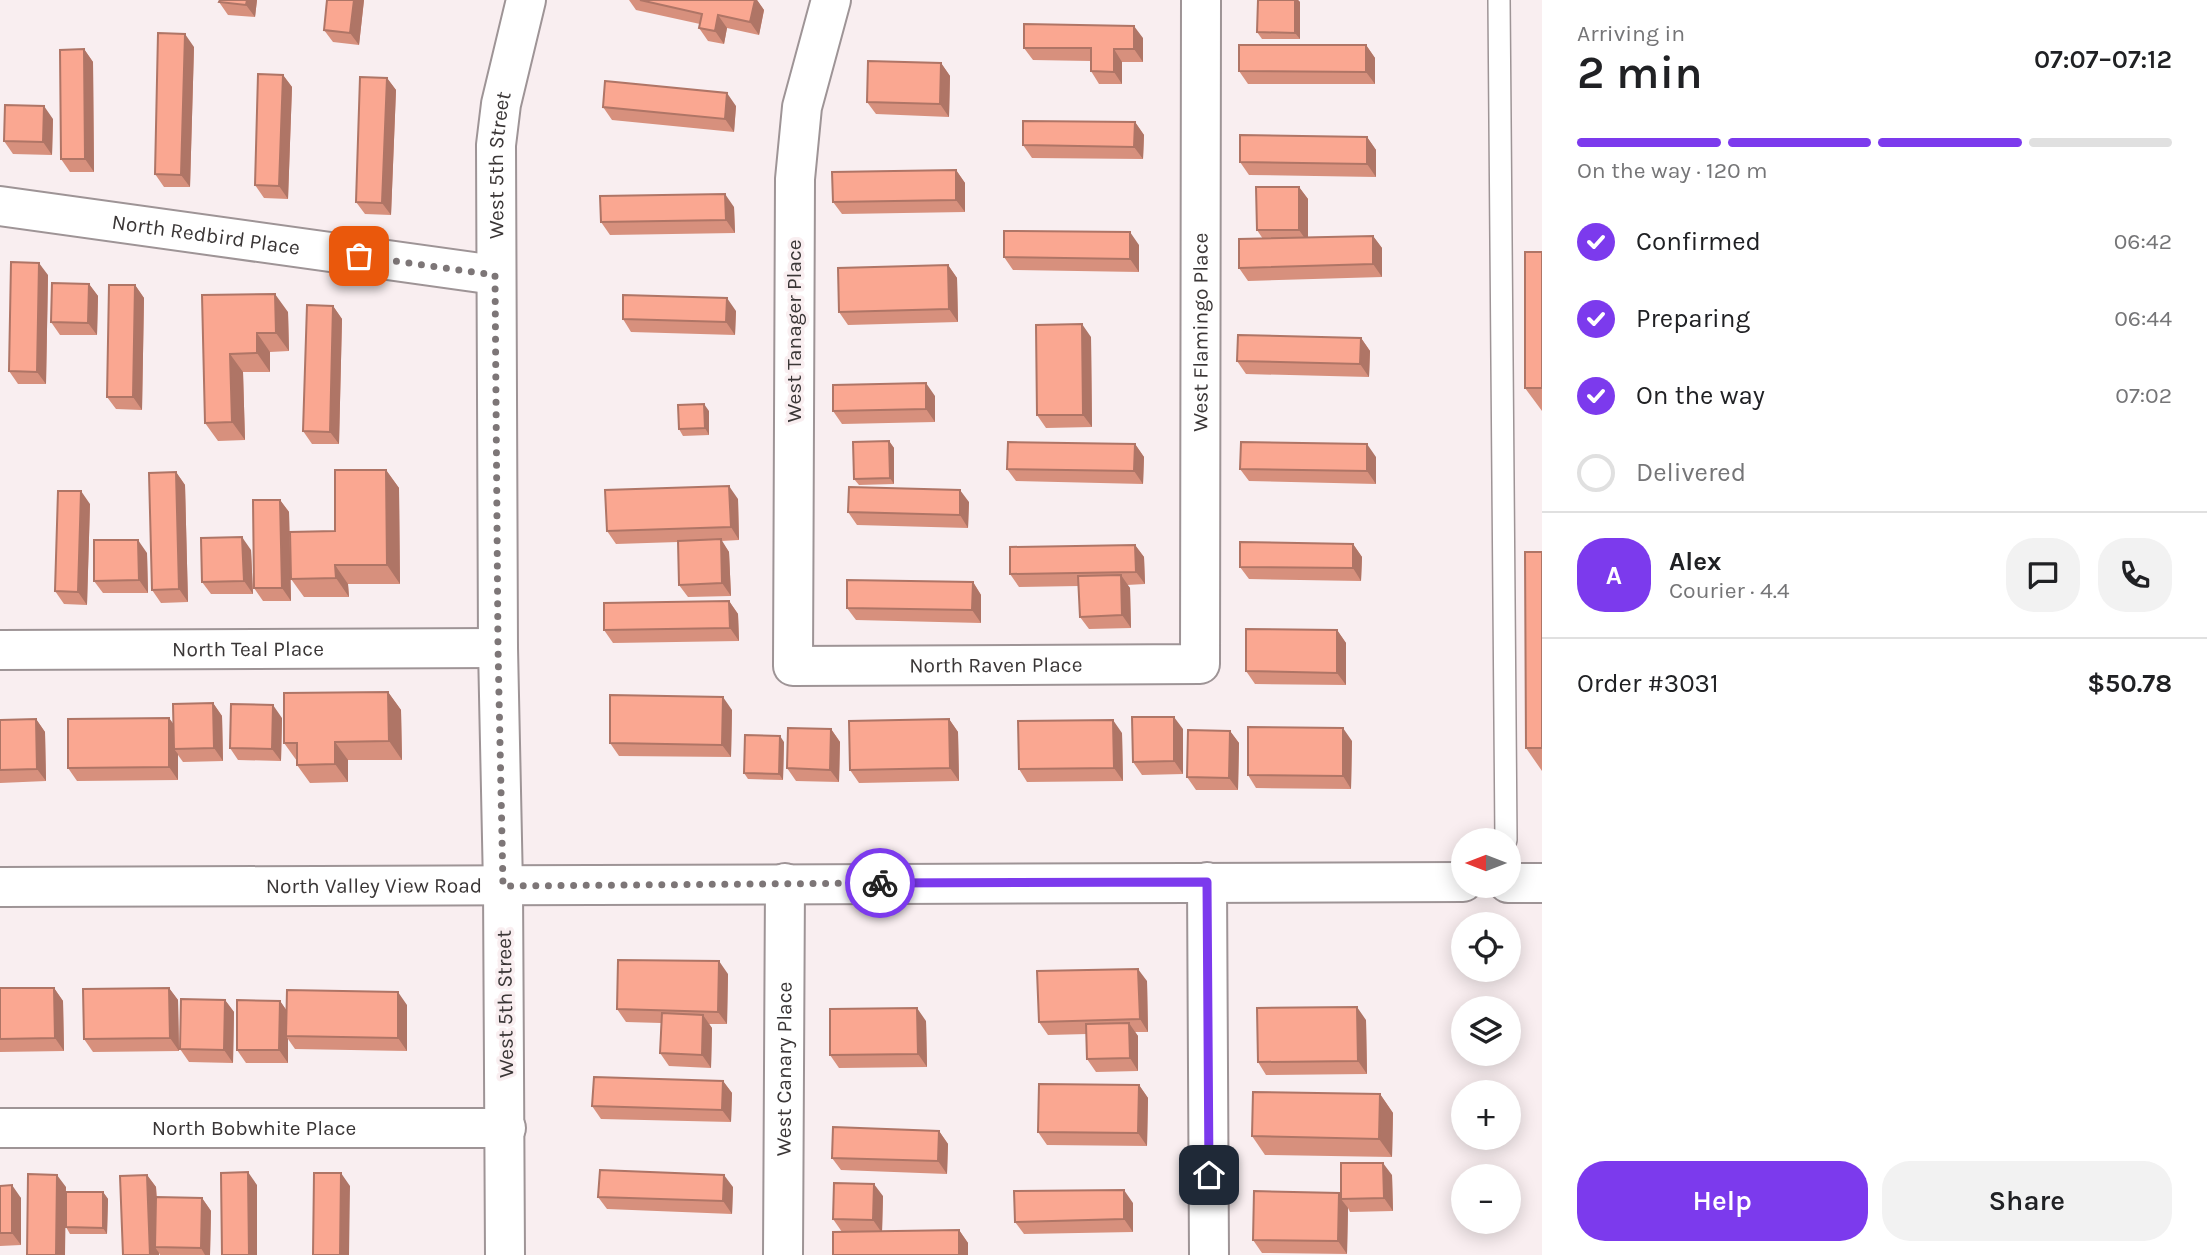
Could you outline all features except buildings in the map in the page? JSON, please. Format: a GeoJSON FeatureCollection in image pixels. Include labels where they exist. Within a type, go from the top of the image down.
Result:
{"type":"FeatureCollection","features":[{"type":"Feature","properties":{"kind":"street","name":"West 5th Street"},"geometry":{"type":"LineString","coordinates":[[505,1255],[496,145],[501,104],[526,0]]}},
{"type":"Feature","properties":{"kind":"street","name":"West Tanager Place"},"geometry":{"type":"LineString","coordinates":[[793,666],[795,179],[802,107],[831,0]]}},
{"type":"Feature","properties":{"kind":"street","name":"West Flamingo Place"},"geometry":{"type":"LineString","coordinates":[[1200,664],[1201,0]]}},
{"type":"Feature","properties":{"kind":"street","name":"North Redbird Place"},"geometry":{"type":"LineString","coordinates":[[0,206],[495,275]]}},
{"type":"Feature","properties":{"kind":"street","name":"North Teal Place"},"geometry":{"type":"LineString","coordinates":[[0,650],[498,648]]}},
{"type":"Feature","properties":{"kind":"street","name":"North Raven Place"},"geometry":{"type":"LineString","coordinates":[[793,666],[1200,664]]}},
{"type":"Feature","properties":{"kind":"street"},"geometry":{"type":"LineString","coordinates":[[1207,882],[1209,1255]]}},
{"type":"Feature","properties":{"kind":"street","name":"North Valley View Road"},"geometry":{"type":"LineString","coordinates":[[0,887],[1451,882]]}},
{"type":"Feature","properties":{"kind":"street","name":"West Canary Place"},"geometry":{"type":"LineString","coordinates":[[783,1255],[785,883]]}},
{"type":"Feature","properties":{"kind":"street"},"geometry":{"type":"LineString","coordinates":[[1521,883],[1542,883]]}},
{"type":"Feature","properties":{"kind":"street","name":"North Bobwhite Place"},"geometry":{"type":"LineString","coordinates":[[0,1128],[506,1128]]}},
{"type":"Feature","properties":{"kind":"lane"},"geometry":{"type":"LineString","coordinates":[[1499,0],[1506,828]]}},
{"type":"Feature","properties":{"kind":"way so far"},"geometry":{"type":"LineString","coordinates":[[359,256],[495,275],[503,886],[880,883]]}},
{"type":"Feature","properties":{"kind":"route"},"geometry":{"type":"LineString","coordinates":[[880,883],[1207,882],[1209,1175]]}}]}
